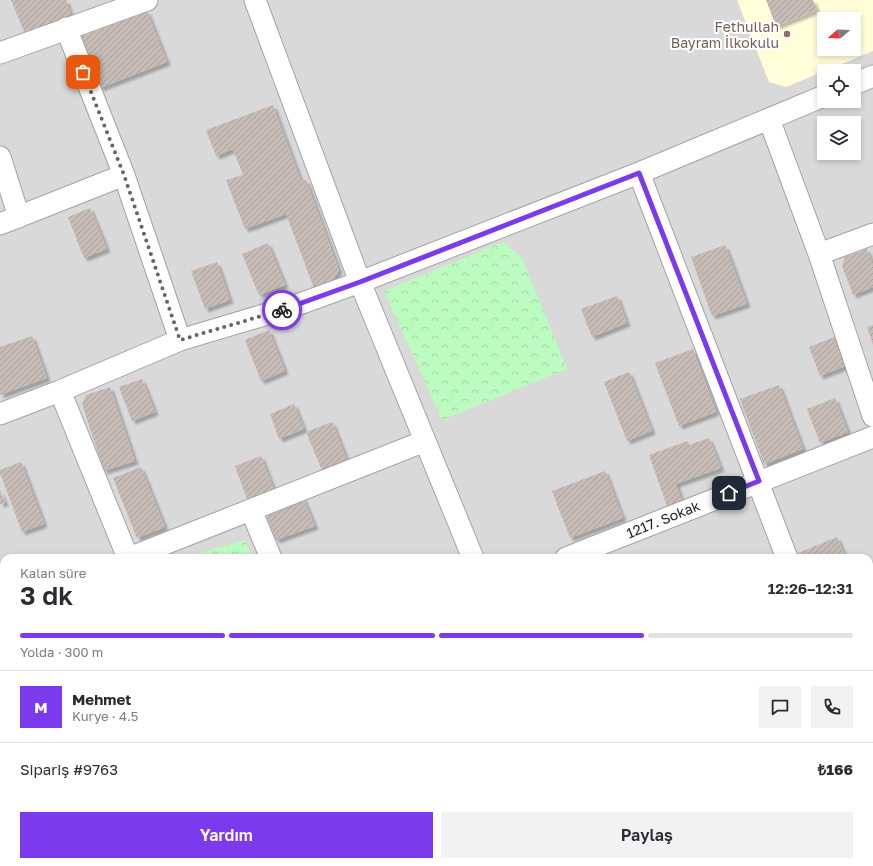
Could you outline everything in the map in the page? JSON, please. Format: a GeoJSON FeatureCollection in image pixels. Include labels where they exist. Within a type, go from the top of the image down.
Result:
{"type":"FeatureCollection","features":[{"type":"Feature","properties":{"kind":"street"},"geometry":{"type":"LineString","coordinates":[[0,53],[147,0]]}},
{"type":"Feature","properties":{"kind":"street"},"geometry":{"type":"LineString","coordinates":[[255,0],[360,282],[471,554]]}},
{"type":"Feature","properties":{"kind":"street"},"geometry":{"type":"LineString","coordinates":[[66,28],[124,175],[180,340]]}},
{"type":"Feature","properties":{"kind":"street"},"geometry":{"type":"LineString","coordinates":[[861,81],[873,76]]}},
{"type":"Feature","properties":{"kind":"street"},"geometry":{"type":"LineString","coordinates":[[0,414],[60,391],[180,340],[294,306],[360,282],[639,173],[817,99]]}},
{"type":"Feature","properties":{"kind":"street"},"geometry":{"type":"LineString","coordinates":[[769,119],[819,254],[873,416]]}},
{"type":"Feature","properties":{"kind":"street"},"geometry":{"type":"LineString","coordinates":[[0,157],[9,221],[124,175]]}},
{"type":"Feature","properties":{"kind":"street"},"geometry":{"type":"LineString","coordinates":[[639,173],[759,481],[786,554]]}},
{"type":"Feature","properties":{"kind":"street"},"geometry":{"type":"LineString","coordinates":[[819,254],[873,234]]}},
{"type":"Feature","properties":{"kind":"street"},"geometry":{"type":"LineString","coordinates":[[60,391],[126,554]]}},
{"type":"Feature","properties":{"kind":"street","name":"1217. Sokak"},"geometry":{"type":"LineString","coordinates":[[576,554],[873,437]]}},
{"type":"Feature","properties":{"kind":"street"},"geometry":{"type":"LineString","coordinates":[[138,554],[425,441]]}},
{"type":"Feature","properties":{"kind":"street"},"geometry":{"type":"LineString","coordinates":[[251,510],[269,554]]}},
{"type":"Feature","properties":{"kind":"shaded area"},"geometry":{"type":"Polygon","coordinates":[[[0,0],[873,0],[873,554],[0,554],[0,0]]]}},
{"type":"Feature","properties":{"kind":"shaded area","name":"Fethullah Bayram İlkokulu"},"geometry":{"type":"Polygon","coordinates":[[[737,0],[873,0],[873,51],[861,56],[861,12],[817,12],[817,56],[861,56],[842,64],[817,64],[817,74],[786,87],[769,82],[737,0]]]}},
{"type":"Feature","properties":{"kind":"green space"},"geometry":{"type":"Polygon","coordinates":[[[503,242],[522,258],[567,369],[442,420],[384,291],[503,242]]]}},
{"type":"Feature","properties":{"kind":"green space"},"geometry":{"type":"Polygon","coordinates":[[[245,540],[250,554],[198,554],[245,540]]]}},
{"type":"Feature","properties":{"kind":"building"},"geometry":{"type":"Polygon","coordinates":[[[11,0],[66,0],[72,18],[26,36],[11,0]]]}},
{"type":"Feature","properties":{"kind":"building"},"geometry":{"type":"Polygon","coordinates":[[[766,0],[813,0],[817,10],[776,26],[766,0]]]}},
{"type":"Feature","properties":{"kind":"building"},"geometry":{"type":"Polygon","coordinates":[[[147,11],[167,62],[100,88],[80,37],[147,11]]]}},
{"type":"Feature","properties":{"kind":"building"},"geometry":{"type":"Polygon","coordinates":[[[273,105],[301,181],[306,180],[339,270],[330,285],[315,291],[286,214],[245,229],[226,180],[243,175],[233,149],[216,156],[206,130],[273,105]]]}},
{"type":"Feature","properties":{"kind":"building"},"geometry":{"type":"Polygon","coordinates":[[[90,208],[107,249],[84,258],[68,217],[90,208]]]}},
{"type":"Feature","properties":{"kind":"building"},"geometry":{"type":"Polygon","coordinates":[[[268,243],[285,285],[259,295],[242,254],[268,243]]]}},
{"type":"Feature","properties":{"kind":"building"},"geometry":{"type":"Polygon","coordinates":[[[725,245],[747,304],[712,316],[691,257],[725,245]]]}},
{"type":"Feature","properties":{"kind":"building"},"geometry":{"type":"Polygon","coordinates":[[[867,249],[873,266],[873,287],[853,295],[842,266],[845,257],[867,249]]]}},
{"type":"Feature","properties":{"kind":"building"},"geometry":{"type":"Polygon","coordinates":[[[217,262],[230,300],[205,309],[191,271],[217,262]]]}},
{"type":"Feature","properties":{"kind":"building"},"geometry":{"type":"Polygon","coordinates":[[[617,296],[627,323],[592,337],[581,309],[617,296]]]}},
{"type":"Feature","properties":{"kind":"building"},"geometry":{"type":"Polygon","coordinates":[[[873,325],[873,345],[867,327],[873,325]]]}},
{"type":"Feature","properties":{"kind":"building"},"geometry":{"type":"Polygon","coordinates":[[[269,330],[285,371],[261,381],[245,340],[269,330]]]}},
{"type":"Feature","properties":{"kind":"building"},"geometry":{"type":"Polygon","coordinates":[[[32,336],[47,378],[0,395],[0,347],[32,336]]]}},
{"type":"Feature","properties":{"kind":"building"},"geometry":{"type":"Polygon","coordinates":[[[837,336],[848,365],[820,376],[809,347],[837,336]]]}},
{"type":"Feature","properties":{"kind":"building"},"geometry":{"type":"Polygon","coordinates":[[[693,349],[716,412],[679,426],[655,363],[693,349]]]}},
{"type":"Feature","properties":{"kind":"building"},"geometry":{"type":"Polygon","coordinates":[[[629,372],[652,431],[627,441],[604,382],[629,372]]]}},
{"type":"Feature","properties":{"kind":"building"},"geometry":{"type":"Polygon","coordinates":[[[142,379],[155,412],[132,421],[119,387],[142,379]]]}},
{"type":"Feature","properties":{"kind":"building"},"geometry":{"type":"Polygon","coordinates":[[[779,385],[803,449],[764,464],[740,399],[779,385]]]}},
{"type":"Feature","properties":{"kind":"building"},"geometry":{"type":"Polygon","coordinates":[[[110,387],[135,461],[104,471],[82,404],[86,395],[110,387]]]}},
{"type":"Feature","properties":{"kind":"building"},"geometry":{"type":"Polygon","coordinates":[[[835,398],[848,432],[820,443],[807,409],[835,398]]]}},
{"type":"Feature","properties":{"kind":"building"},"geometry":{"type":"Polygon","coordinates":[[[294,404],[304,429],[279,439],[270,414],[294,404]]]}},
{"type":"Feature","properties":{"kind":"building"},"geometry":{"type":"Polygon","coordinates":[[[332,422],[349,465],[324,475],[306,432],[332,422]]]}},
{"type":"Feature","properties":{"kind":"building"},"geometry":{"type":"Polygon","coordinates":[[[709,438],[721,468],[676,484],[682,501],[667,506],[649,455],[688,441],[689,445],[709,438]]]}},
{"type":"Feature","properties":{"kind":"building"},"geometry":{"type":"Polygon","coordinates":[[[261,456],[275,492],[248,502],[235,466],[261,456]]]}},
{"type":"Feature","properties":{"kind":"building"},"geometry":{"type":"Polygon","coordinates":[[[21,462],[44,524],[22,532],[0,473],[0,470],[21,462]]]}},
{"type":"Feature","properties":{"kind":"building"},"geometry":{"type":"Polygon","coordinates":[[[141,467],[165,527],[137,538],[113,478],[141,467]]]}},
{"type":"Feature","properties":{"kind":"building"},"geometry":{"type":"Polygon","coordinates":[[[605,471],[623,518],[570,538],[552,491],[605,471]]]}},
{"type":"Feature","properties":{"kind":"building"},"geometry":{"type":"Polygon","coordinates":[[[0,490],[5,503],[0,504],[0,490]]]}},
{"type":"Feature","properties":{"kind":"building"},"geometry":{"type":"Polygon","coordinates":[[[303,497],[315,526],[276,540],[267,518],[271,508],[303,497]]]}},
{"type":"Feature","properties":{"kind":"building"},"geometry":{"type":"Polygon","coordinates":[[[837,537],[844,554],[798,554],[837,537]]]}},
{"type":"Feature","properties":{"kind":"way so far"},"geometry":{"type":"LineString","coordinates":[[83,72],[124,175],[180,340],[282,310]]}},
{"type":"Feature","properties":{"kind":"place","name":"Fethullah Bayram İlkokulu"},"geometry":{"type":"Point","coordinates":[787,34]}},
{"type":"Feature","properties":{"kind":"route"},"geometry":{"type":"LineString","coordinates":[[282,310],[360,282],[639,173],[759,481],[729,493]]}}]}
